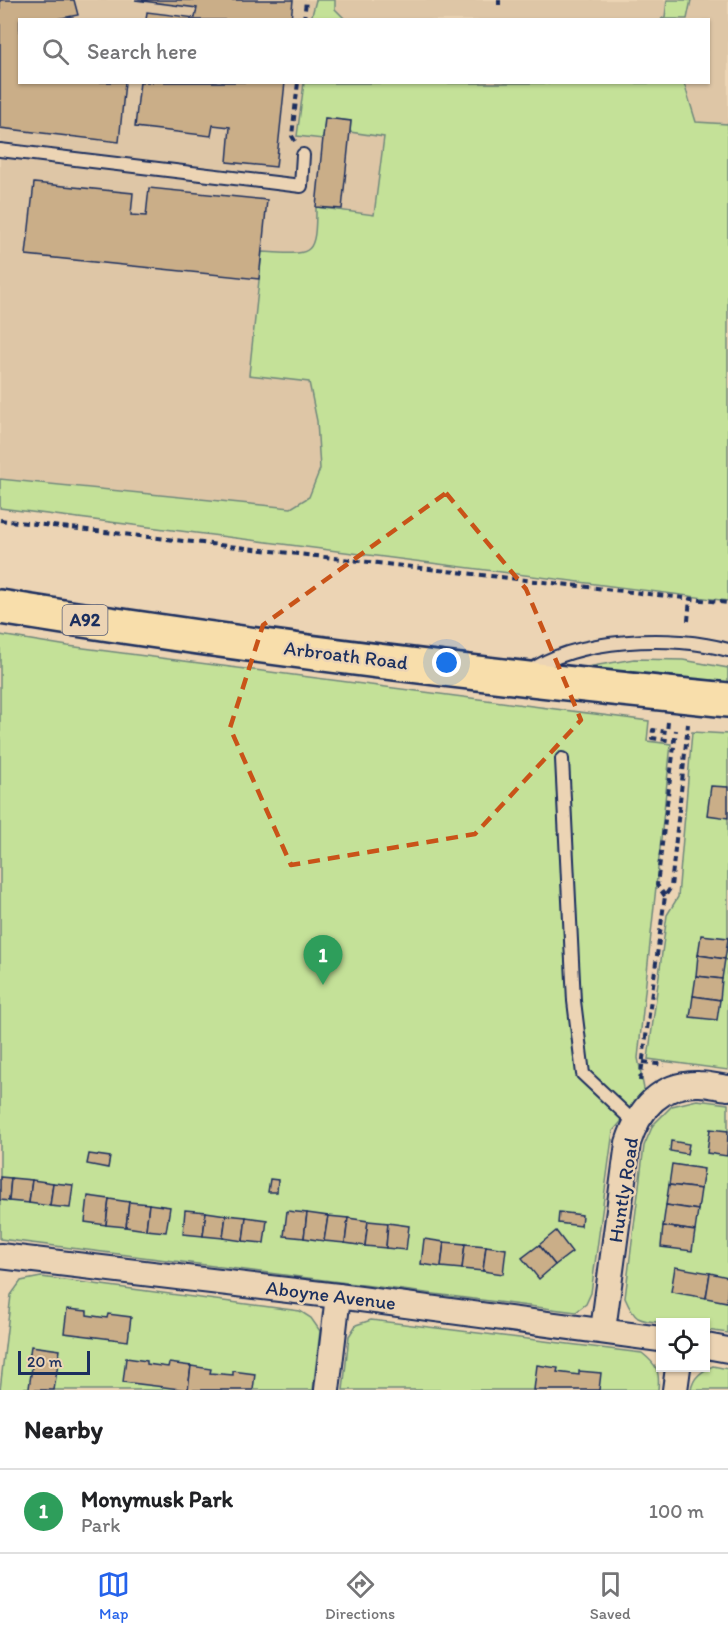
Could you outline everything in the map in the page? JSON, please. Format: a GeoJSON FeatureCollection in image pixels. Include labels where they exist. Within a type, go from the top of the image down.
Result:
{"type":"FeatureCollection","features":[{"type":"Feature","properties":{"kind":"main road","name":"Arbroath Road"},"geometry":{"type":"LineString","coordinates":[[0,607],[169,632],[521,678],[728,700]]}},
{"type":"Feature","properties":{"kind":"street"},"geometry":{"type":"LineString","coordinates":[[640,1114],[669,1089],[698,1084],[728,1088]]}},
{"type":"Feature","properties":{"kind":"street","name":"Huntly Road"},"geometry":{"type":"LineString","coordinates":[[603,1330],[628,1143],[640,1114]]}},
{"type":"Feature","properties":{"kind":"street","name":"Aboyne Avenue"},"geometry":{"type":"LineString","coordinates":[[0,1258],[339,1296],[656,1338]]}},
{"type":"Feature","properties":{"kind":"street"},"geometry":{"type":"LineString","coordinates":[[327,1390],[339,1296]]}},
{"type":"Feature","properties":{"kind":"street"},"geometry":{"type":"LineString","coordinates":[[710,1347],[728,1350]]}},
{"type":"Feature","properties":{"kind":"street"},"geometry":{"type":"LineString","coordinates":[[675,1390],[677,1372]]}},
{"type":"Feature","properties":{"kind":"lane"},"geometry":{"type":"LineString","coordinates":[[0,150],[301,186],[303,155]]}},
{"type":"Feature","properties":{"kind":"lane"},"geometry":{"type":"LineString","coordinates":[[521,678],[541,663],[588,647],[645,641],[712,645],[728,650]]}},
{"type":"Feature","properties":{"kind":"lane"},"geometry":{"type":"LineString","coordinates":[[562,759],[574,1001],[583,1074],[640,1114]]}},
{"type":"Feature","properties":{"kind":"path"},"geometry":{"type":"LineString","coordinates":[[304,18],[306,0]]}},
{"type":"Feature","properties":{"kind":"path"},"geometry":{"type":"LineString","coordinates":[[298,84],[292,136],[303,155]]}},
{"type":"Feature","properties":{"kind":"path"},"geometry":{"type":"LineString","coordinates":[[0,520],[728,603]]}},
{"type":"Feature","properties":{"kind":"path"},"geometry":{"type":"LineString","coordinates":[[688,621],[690,598]]}},
{"type":"Feature","properties":{"kind":"path"},"geometry":{"type":"LineString","coordinates":[[640,1114],[638,1093],[665,896],[671,887],[688,720]]}},
{"type":"Feature","properties":{"kind":"path"},"geometry":{"type":"LineString","coordinates":[[667,732],[652,730],[652,738],[674,741]]}},
{"type":"Feature","properties":{"kind":"path"},"geometry":{"type":"LineString","coordinates":[[665,896],[657,885],[676,730]]}},
{"type":"Feature","properties":{"kind":"highlighted area"},"geometry":{"type":"Polygon","coordinates":[[[446,493],[526,589],[581,720],[475,834],[291,865],[230,728],[263,625],[446,493]]]}},
{"type":"Feature","properties":{"kind":"shaded area"},"geometry":{"type":"Polygon","coordinates":[[[0,0],[728,0],[728,601],[0,508],[0,0]]]}},
{"type":"Feature","properties":{"kind":"green space"},"geometry":{"type":"Polygon","coordinates":[[[316,0],[335,0],[335,9],[344,18],[311,18],[316,0]]]}},
{"type":"Feature","properties":{"kind":"green space"},"geometry":{"type":"Polygon","coordinates":[[[667,0],[691,0],[687,18],[663,18],[667,0]]]}},
{"type":"Feature","properties":{"kind":"green space"},"geometry":{"type":"Polygon","coordinates":[[[304,84],[684,84],[696,122],[728,124],[728,601],[0,508],[0,479],[291,508],[309,497],[320,469],[317,421],[309,382],[249,375],[262,252],[301,253],[307,250],[312,245],[314,237],[316,207],[374,215],[384,137],[350,132],[351,121],[325,118],[323,139],[297,136],[304,84]]]}},
{"type":"Feature","properties":{"kind":"green space"},"geometry":{"type":"Polygon","coordinates":[[[0,635],[68,646],[649,721],[647,741],[671,744],[638,1058],[645,1094],[613,1131],[591,1293],[586,1304],[576,1312],[0,1239],[0,635]]]}},
{"type":"Feature","properties":{"kind":"green space"},"geometry":{"type":"Polygon","coordinates":[[[634,659],[683,660],[728,668],[728,682],[581,668],[634,659]]]}},
{"type":"Feature","properties":{"kind":"green space"},"geometry":{"type":"Polygon","coordinates":[[[692,732],[728,734],[728,1070],[648,1059],[667,915],[678,897],[692,732]]]}},
{"type":"Feature","properties":{"kind":"green space"},"geometry":{"type":"Polygon","coordinates":[[[697,1100],[728,1104],[728,1333],[710,1331],[710,1318],[656,1318],[656,1321],[638,1318],[633,1314],[625,1298],[644,1146],[653,1125],[672,1106],[697,1100]]]}},
{"type":"Feature","properties":{"kind":"green space"},"geometry":{"type":"Polygon","coordinates":[[[41,1277],[300,1311],[311,1318],[320,1331],[313,1390],[0,1390],[11,1295],[21,1281],[41,1277]]]}},
{"type":"Feature","properties":{"kind":"green space"},"geometry":{"type":"Polygon","coordinates":[[[371,1320],[642,1353],[656,1369],[658,1390],[343,1390],[349,1336],[356,1325],[371,1320]]]}},
{"type":"Feature","properties":{"kind":"green space"},"geometry":{"type":"Polygon","coordinates":[[[710,1368],[728,1369],[728,1390],[691,1390],[699,1375],[703,1372],[710,1372],[710,1368]]]}},
{"type":"Feature","properties":{"kind":"building"},"geometry":{"type":"Polygon","coordinates":[[[0,0],[74,0],[78,15],[62,18],[18,18],[18,84],[125,84],[119,142],[0,128],[0,0]]]}},
{"type":"Feature","properties":{"kind":"building"},"geometry":{"type":"Polygon","coordinates":[[[135,0],[293,0],[291,18],[195,18],[197,8],[135,0]]]}},
{"type":"Feature","properties":{"kind":"building"},"geometry":{"type":"Polygon","coordinates":[[[147,12],[195,18],[146,18],[147,12]]]}},
{"type":"Feature","properties":{"kind":"building"},"geometry":{"type":"Polygon","coordinates":[[[140,84],[285,84],[276,167],[227,162],[230,127],[213,125],[211,136],[135,127],[140,84]]]}},
{"type":"Feature","properties":{"kind":"building"},"geometry":{"type":"Polygon","coordinates":[[[325,118],[351,121],[342,209],[316,207],[325,118]]]}},
{"type":"Feature","properties":{"kind":"building"},"geometry":{"type":"Polygon","coordinates":[[[34,183],[133,193],[131,215],[146,216],[149,188],[267,200],[259,279],[26,255],[34,183]]]}},
{"type":"Feature","properties":{"kind":"building"},"geometry":{"type":"Polygon","coordinates":[[[711,786],[728,787],[728,818],[707,815],[711,786]]]}},
{"type":"Feature","properties":{"kind":"building"},"geometry":{"type":"Polygon","coordinates":[[[701,935],[728,938],[725,959],[698,955],[701,935]]]}},
{"type":"Feature","properties":{"kind":"building"},"geometry":{"type":"Polygon","coordinates":[[[698,955],[725,959],[722,979],[696,976],[698,955]]]}},
{"type":"Feature","properties":{"kind":"building"},"geometry":{"type":"Polygon","coordinates":[[[696,976],[722,979],[720,1000],[693,996],[696,976]]]}},
{"type":"Feature","properties":{"kind":"building"},"geometry":{"type":"Polygon","coordinates":[[[693,996],[720,1000],[717,1020],[690,1017],[693,996]]]}},
{"type":"Feature","properties":{"kind":"building"},"geometry":{"type":"Polygon","coordinates":[[[710,1129],[728,1131],[727,1156],[707,1153],[710,1129]]]}},
{"type":"Feature","properties":{"kind":"building"},"geometry":{"type":"Polygon","coordinates":[[[671,1141],[689,1144],[687,1154],[670,1151],[671,1141]]]}},
{"type":"Feature","properties":{"kind":"building"},"geometry":{"type":"Polygon","coordinates":[[[89,1154],[110,1157],[108,1168],[87,1164],[89,1154]]]}},
{"type":"Feature","properties":{"kind":"building"},"geometry":{"type":"Polygon","coordinates":[[[672,1164],[704,1169],[701,1189],[669,1185],[672,1164]]]}},
{"type":"Feature","properties":{"kind":"building"},"geometry":{"type":"Polygon","coordinates":[[[0,1177],[11,1178],[9,1201],[0,1200],[0,1177]]]}},
{"type":"Feature","properties":{"kind":"building"},"geometry":{"type":"Polygon","coordinates":[[[11,1178],[32,1180],[29,1203],[9,1201],[11,1178]]]}},
{"type":"Feature","properties":{"kind":"building"},"geometry":{"type":"Polygon","coordinates":[[[270,1179],[278,1180],[277,1192],[268,1192],[270,1179]]]}},
{"type":"Feature","properties":{"kind":"building"},"geometry":{"type":"Polygon","coordinates":[[[32,1180],[53,1183],[50,1206],[29,1203],[32,1180]]]}},
{"type":"Feature","properties":{"kind":"building"},"geometry":{"type":"Polygon","coordinates":[[[53,1183],[73,1185],[70,1208],[50,1206],[53,1183]]]}},
{"type":"Feature","properties":{"kind":"building"},"geometry":{"type":"Polygon","coordinates":[[[669,1185],[701,1189],[698,1210],[666,1205],[669,1185]]]}},
{"type":"Feature","properties":{"kind":"building"},"geometry":{"type":"Polygon","coordinates":[[[88,1196],[109,1199],[106,1225],[85,1222],[88,1196]]]}},
{"type":"Feature","properties":{"kind":"building"},"geometry":{"type":"Polygon","coordinates":[[[109,1199],[129,1202],[126,1227],[106,1225],[109,1199]]]}},
{"type":"Feature","properties":{"kind":"building"},"geometry":{"type":"Polygon","coordinates":[[[129,1202],[149,1204],[146,1230],[126,1227],[129,1202]]]}},
{"type":"Feature","properties":{"kind":"building"},"geometry":{"type":"Polygon","coordinates":[[[149,1204],[170,1207],[166,1232],[146,1230],[149,1204]]]}},
{"type":"Feature","properties":{"kind":"building"},"geometry":{"type":"Polygon","coordinates":[[[666,1205],[698,1210],[695,1231],[663,1226],[666,1205]]]}},
{"type":"Feature","properties":{"kind":"building"},"geometry":{"type":"Polygon","coordinates":[[[185,1210],[206,1212],[203,1236],[183,1234],[185,1210]]]}},
{"type":"Feature","properties":{"kind":"building"},"geometry":{"type":"Polygon","coordinates":[[[287,1211],[307,1213],[304,1238],[284,1236],[287,1211]]]}},
{"type":"Feature","properties":{"kind":"building"},"geometry":{"type":"Polygon","coordinates":[[[206,1212],[226,1215],[223,1238],[203,1236],[206,1212]]]}},
{"type":"Feature","properties":{"kind":"building"},"geometry":{"type":"Polygon","coordinates":[[[559,1212],[582,1215],[581,1226],[558,1223],[559,1212]]]}},
{"type":"Feature","properties":{"kind":"building"},"geometry":{"type":"Polygon","coordinates":[[[307,1213],[328,1216],[324,1241],[304,1238],[307,1213]]]}},
{"type":"Feature","properties":{"kind":"building"},"geometry":{"type":"Polygon","coordinates":[[[226,1215],[246,1217],[243,1241],[223,1238],[226,1215]]]}},
{"type":"Feature","properties":{"kind":"building"},"geometry":{"type":"Polygon","coordinates":[[[328,1216],[348,1218],[345,1243],[324,1241],[328,1216]]]}},
{"type":"Feature","properties":{"kind":"building"},"geometry":{"type":"Polygon","coordinates":[[[246,1217],[267,1220],[264,1243],[243,1241],[246,1217]]]}},
{"type":"Feature","properties":{"kind":"building"},"geometry":{"type":"Polygon","coordinates":[[[348,1218],[368,1221],[365,1246],[345,1243],[348,1218]]]}},
{"type":"Feature","properties":{"kind":"building"},"geometry":{"type":"Polygon","coordinates":[[[368,1221],[388,1223],[386,1248],[365,1246],[368,1221]]]}},
{"type":"Feature","properties":{"kind":"building"},"geometry":{"type":"Polygon","coordinates":[[[388,1223],[409,1226],[406,1250],[386,1248],[388,1223]]]}},
{"type":"Feature","properties":{"kind":"building"},"geometry":{"type":"Polygon","coordinates":[[[663,1226],[695,1231],[692,1251],[661,1247],[663,1226]]]}},
{"type":"Feature","properties":{"kind":"building"},"geometry":{"type":"Polygon","coordinates":[[[556,1231],[572,1252],[555,1265],[539,1245],[556,1231]]]}},
{"type":"Feature","properties":{"kind":"building"},"geometry":{"type":"Polygon","coordinates":[[[424,1239],[444,1242],[441,1267],[421,1264],[424,1239]]]}},
{"type":"Feature","properties":{"kind":"building"},"geometry":{"type":"Polygon","coordinates":[[[444,1242],[465,1244],[462,1269],[441,1267],[444,1242]]]}},
{"type":"Feature","properties":{"kind":"building"},"geometry":{"type":"Polygon","coordinates":[[[465,1244],[486,1246],[483,1271],[462,1269],[465,1244]]]}},
{"type":"Feature","properties":{"kind":"building"},"geometry":{"type":"Polygon","coordinates":[[[539,1245],[555,1265],[539,1279],[522,1258],[539,1245]]]}},
{"type":"Feature","properties":{"kind":"building"},"geometry":{"type":"Polygon","coordinates":[[[486,1246],[506,1249],[503,1274],[483,1271],[486,1246]]]}},
{"type":"Feature","properties":{"kind":"building"},"geometry":{"type":"Polygon","coordinates":[[[675,1267],[710,1273],[706,1298],[671,1292],[675,1267]]]}},
{"type":"Feature","properties":{"kind":"building"},"geometry":{"type":"Polygon","coordinates":[[[710,1273],[728,1277],[727,1302],[706,1298],[710,1273]]]}},
{"type":"Feature","properties":{"kind":"building"},"geometry":{"type":"Polygon","coordinates":[[[67,1309],[87,1311],[87,1315],[107,1318],[108,1314],[131,1317],[128,1341],[64,1333],[67,1309]]]}},
{"type":"Feature","properties":{"kind":"building"},"geometry":{"type":"Polygon","coordinates":[[[31,1346],[60,1350],[54,1390],[25,1390],[29,1388],[32,1367],[28,1366],[31,1346]]]}},
{"type":"Feature","properties":{"kind":"building"},"geometry":{"type":"Polygon","coordinates":[[[126,1358],[168,1367],[169,1363],[191,1366],[188,1390],[123,1382],[126,1358]]]}},
{"type":"Feature","properties":{"kind":"building"},"geometry":{"type":"Polygon","coordinates":[[[537,1365],[558,1368],[557,1372],[579,1375],[579,1371],[601,1373],[599,1390],[534,1390],[537,1365]]]}},
{"type":"Feature","properties":{"kind":"building"},"geometry":{"type":"Polygon","coordinates":[[[191,1366],[211,1369],[210,1373],[233,1375],[233,1371],[255,1374],[253,1390],[188,1390],[191,1366]]]}},
{"type":"Feature","properties":{"kind":"place","name":"Monymusk Park"},"geometry":{"type":"Point","coordinates":[323,985]}}]}
